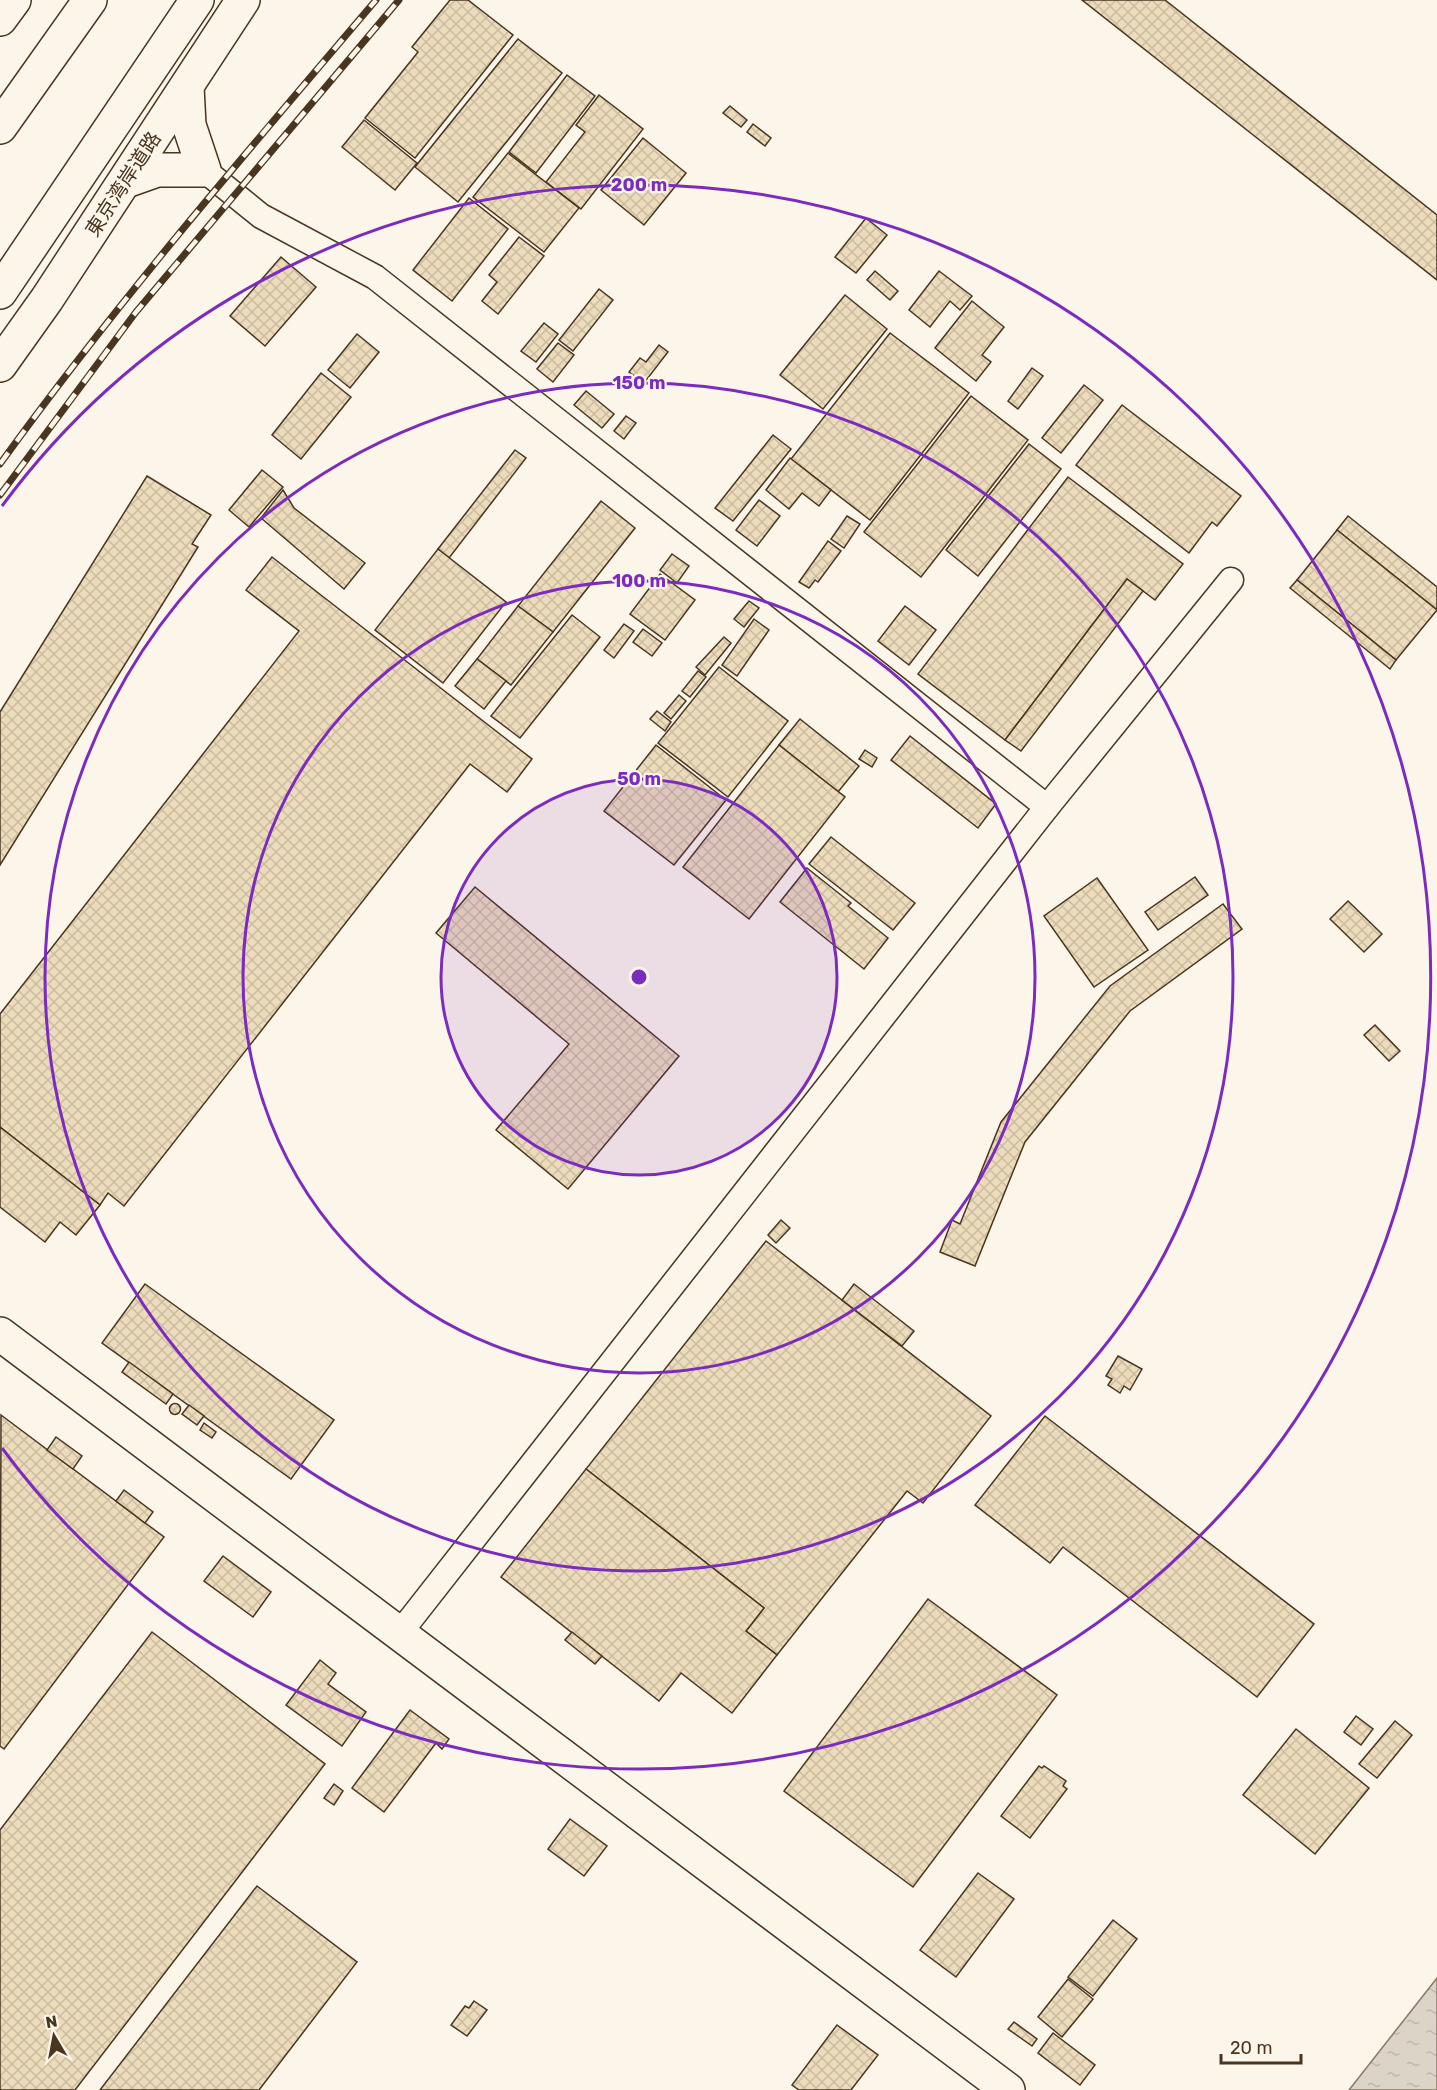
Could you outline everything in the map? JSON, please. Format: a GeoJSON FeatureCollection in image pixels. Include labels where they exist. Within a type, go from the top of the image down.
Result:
{"type":"FeatureCollection","features":[{"type":"Feature","properties":{"kind":"main road"},"geometry":{"type":"LineString","coordinates":[[0,19],[14,0]]}},
{"type":"Feature","properties":{"kind":"main road"},"geometry":{"type":"LineString","coordinates":[[0,127],[90,0]]}},
{"type":"Feature","properties":{"kind":"main road"},"geometry":{"type":"LineString","coordinates":[[0,292],[197,0]]}},
{"type":"Feature","properties":{"kind":"main road","name":"東京湾岸道路"},"geometry":{"type":"LineString","coordinates":[[0,365],[126,181],[243,1]]}},
{"type":"Feature","properties":{"kind":"main road"},"geometry":{"type":"LineString","coordinates":[[126,181],[158,170],[204,170],[189,125],[187,87]]}},
{"type":"Feature","properties":{"kind":"main road"},"geometry":{"type":"LineString","coordinates":[[0,1334],[1008,2090]]}},
{"type":"Feature","properties":{"kind":"street"},"geometry":{"type":"LineString","coordinates":[[204,170],[261,216],[375,277],[1047,807]]}},
{"type":"Feature","properties":{"kind":"street"},"geometry":{"type":"LineString","coordinates":[[399,1634],[1047,807],[1231,580]]}},
{"type":"Feature","properties":{"kind":"water"},"geometry":{"type":"Polygon","coordinates":[[[1437,1978],[1437,2090],[1349,2090],[1437,1978]]]}},
{"type":"Feature","properties":{"kind":"building"},"geometry":{"type":"Polygon","coordinates":[[[450,0],[468,0],[513,35],[415,158],[365,118],[418,52],[412,47],[450,0]]]}},
{"type":"Feature","properties":{"kind":"building"},"geometry":{"type":"Polygon","coordinates":[[[1082,0],[1165,0],[1437,215],[1437,280],[1082,0]]]}},
{"type":"Feature","properties":{"kind":"building"},"geometry":{"type":"Polygon","coordinates":[[[518,39],[562,73],[458,202],[415,167],[518,39]]]}},
{"type":"Feature","properties":{"kind":"building"},"geometry":{"type":"Polygon","coordinates":[[[567,75],[595,96],[536,173],[509,152],[567,75]]]}},
{"type":"Feature","properties":{"kind":"building"},"geometry":{"type":"Polygon","coordinates":[[[599,95],[643,129],[581,209],[546,182],[585,132],[576,125],[599,95]]]}},
{"type":"Feature","properties":{"kind":"building"},"geometry":{"type":"Polygon","coordinates":[[[730,106],[747,120],[741,127],[723,113],[730,106]]]}},
{"type":"Feature","properties":{"kind":"building"},"geometry":{"type":"Polygon","coordinates":[[[364,120],[417,163],[395,190],[342,147],[364,120]]]}},
{"type":"Feature","properties":{"kind":"building"},"geometry":{"type":"Polygon","coordinates":[[[753,124],[771,138],[765,146],[747,132],[753,124]]]}},
{"type":"Feature","properties":{"kind":"building"},"geometry":{"type":"Polygon","coordinates":[[[643,138],[686,173],[644,225],[601,190],[643,138]]]}},
{"type":"Feature","properties":{"kind":"building"},"geometry":{"type":"Polygon","coordinates":[[[508,153],[579,208],[544,252],[473,197],[508,153]]]}},
{"type":"Feature","properties":{"kind":"building"},"geometry":{"type":"Polygon","coordinates":[[[469,198],[508,229],[452,301],[413,270],[469,198]]]}},
{"type":"Feature","properties":{"kind":"building"},"geometry":{"type":"Polygon","coordinates":[[[866,218],[887,235],[856,273],[835,257],[866,218]]]}},
{"type":"Feature","properties":{"kind":"building"},"geometry":{"type":"Polygon","coordinates":[[[519,237],[544,256],[498,314],[482,301],[497,282],[489,275],[519,237]]]}},
{"type":"Feature","properties":{"kind":"building"},"geometry":{"type":"Polygon","coordinates":[[[281,257],[316,287],[265,346],[230,316],[281,257]]]}},
{"type":"Feature","properties":{"kind":"building"},"geometry":{"type":"Polygon","coordinates":[[[875,271],[898,291],[890,300],[867,280],[875,271]]]}},
{"type":"Feature","properties":{"kind":"building"},"geometry":{"type":"Polygon","coordinates":[[[939,271],[972,296],[960,310],[950,301],[930,327],[909,310],[939,271]]]}},
{"type":"Feature","properties":{"kind":"building"},"geometry":{"type":"Polygon","coordinates":[[[599,289],[613,300],[573,351],[559,340],[599,289]]]}},
{"type":"Feature","properties":{"kind":"building"},"geometry":{"type":"Polygon","coordinates":[[[845,295],[887,329],[823,409],[780,375],[845,295]]]}},
{"type":"Feature","properties":{"kind":"building"},"geometry":{"type":"Polygon","coordinates":[[[972,301],[1004,327],[982,355],[991,362],[976,381],[935,348],[972,301]]]}},
{"type":"Feature","properties":{"kind":"building"},"geometry":{"type":"Polygon","coordinates":[[[544,323],[558,334],[536,362],[521,351],[544,323]]]}},
{"type":"Feature","properties":{"kind":"building"},"geometry":{"type":"Polygon","coordinates":[[[890,333],[969,393],[870,520],[791,459],[890,333]]]}},
{"type":"Feature","properties":{"kind":"building"},"geometry":{"type":"Polygon","coordinates":[[[357,334],[379,352],[350,388],[328,370],[357,334]]]}},
{"type":"Feature","properties":{"kind":"building"},"geometry":{"type":"Polygon","coordinates":[[[558,343],[574,355],[553,382],[537,369],[558,343]]]}},
{"type":"Feature","properties":{"kind":"building"},"geometry":{"type":"Polygon","coordinates":[[[659,345],[668,352],[644,383],[629,372],[640,358],[646,362],[659,345]]]}},
{"type":"Feature","properties":{"kind":"building"},"geometry":{"type":"Polygon","coordinates":[[[1032,368],[1043,376],[1018,409],[1008,401],[1032,368]]]}},
{"type":"Feature","properties":{"kind":"building"},"geometry":{"type":"Polygon","coordinates":[[[321,373],[351,397],[301,459],[272,435],[321,373]]]}},
{"type":"Feature","properties":{"kind":"building"},"geometry":{"type":"Polygon","coordinates":[[[1084,385],[1103,400],[1061,453],[1042,438],[1084,385]]]}},
{"type":"Feature","properties":{"kind":"building"},"geometry":{"type":"Polygon","coordinates":[[[586,391],[614,414],[602,428],[574,405],[586,391]]]}},
{"type":"Feature","properties":{"kind":"building"},"geometry":{"type":"Polygon","coordinates":[[[971,396],[1028,440],[921,577],[864,532],[971,396]]]}},
{"type":"Feature","properties":{"kind":"building"},"geometry":{"type":"Polygon","coordinates":[[[1122,405],[1241,496],[1217,526],[1212,522],[1189,553],[1076,465],[1122,405]]]}},
{"type":"Feature","properties":{"kind":"building"},"geometry":{"type":"Polygon","coordinates":[[[626,416],[636,423],[624,439],[614,431],[626,416]]]}},
{"type":"Feature","properties":{"kind":"building"},"geometry":{"type":"Polygon","coordinates":[[[773,435],[791,449],[733,521],[715,508],[773,435]]]}},
{"type":"Feature","properties":{"kind":"building"},"geometry":{"type":"Polygon","coordinates":[[[1029,444],[1061,469],[978,576],[946,550],[1029,444]]]}},
{"type":"Feature","properties":{"kind":"building"},"geometry":{"type":"Polygon","coordinates":[[[515,450],[526,458],[449,558],[438,549],[515,450]]]}},
{"type":"Feature","properties":{"kind":"building"},"geometry":{"type":"Polygon","coordinates":[[[790,458],[831,490],[819,506],[802,493],[789,509],[766,490],[790,458]]]}},
{"type":"Feature","properties":{"kind":"building"},"geometry":{"type":"Polygon","coordinates":[[[262,470],[283,487],[249,527],[229,510],[262,470]]]}},
{"type":"Feature","properties":{"kind":"building"},"geometry":{"type":"Polygon","coordinates":[[[147,476],[211,515],[192,544],[198,547],[0,865],[0,712],[147,476]]]}},
{"type":"Feature","properties":{"kind":"building"},"geometry":{"type":"Polygon","coordinates":[[[1068,477],[1183,564],[1155,600],[1127,579],[1005,740],[918,674],[1068,477]]]}},
{"type":"Feature","properties":{"kind":"building"},"geometry":{"type":"Polygon","coordinates":[[[283,490],[294,508],[365,563],[344,589],[261,518],[283,490]]]}},
{"type":"Feature","properties":{"kind":"building"},"geometry":{"type":"Polygon","coordinates":[[[759,500],[780,516],[757,546],[736,530],[759,500]]]}},
{"type":"Feature","properties":{"kind":"building"},"geometry":{"type":"Polygon","coordinates":[[[601,501],[635,528],[553,632],[518,606],[601,501]]]}},
{"type":"Feature","properties":{"kind":"building"},"geometry":{"type":"Polygon","coordinates":[[[847,516],[860,524],[844,548],[831,539],[847,516]]]}},
{"type":"Feature","properties":{"kind":"building"},"geometry":{"type":"Polygon","coordinates":[[[1348,516],[1437,587],[1437,610],[1337,530],[1348,516]]]}},
{"type":"Feature","properties":{"kind":"building"},"geometry":{"type":"Polygon","coordinates":[[[1337,530],[1437,610],[1396,660],[1297,580],[1337,530]]]}},
{"type":"Feature","properties":{"kind":"building"},"geometry":{"type":"Polygon","coordinates":[[[828,541],[841,551],[818,582],[815,580],[809,588],[799,582],[828,541]]]}},
{"type":"Feature","properties":{"kind":"building"},"geometry":{"type":"Polygon","coordinates":[[[438,549],[506,602],[443,683],[375,630],[438,549]]]}},
{"type":"Feature","properties":{"kind":"building"},"geometry":{"type":"Polygon","coordinates":[[[672,554],[689,566],[677,583],[660,570],[672,554]]]}},
{"type":"Feature","properties":{"kind":"building"},"geometry":{"type":"Polygon","coordinates":[[[272,557],[532,759],[507,792],[470,764],[124,1206],[108,1193],[100,1205],[0,1127],[0,1014],[299,631],[246,590],[272,557]]]}},
{"type":"Feature","properties":{"kind":"building"},"geometry":{"type":"Polygon","coordinates":[[[660,574],[695,600],[665,640],[630,614],[660,574]]]}},
{"type":"Feature","properties":{"kind":"building"},"geometry":{"type":"Polygon","coordinates":[[[1127,579],[1143,591],[1021,751],[1005,740],[1127,579]]]}},
{"type":"Feature","properties":{"kind":"building"},"geometry":{"type":"Polygon","coordinates":[[[1297,580],[1396,660],[1390,669],[1290,588],[1297,580]]]}},
{"type":"Feature","properties":{"kind":"building"},"geometry":{"type":"Polygon","coordinates":[[[749,601],[759,608],[744,627],[734,619],[749,601]]]}},
{"type":"Feature","properties":{"kind":"building"},"geometry":{"type":"Polygon","coordinates":[[[518,606],[553,632],[511,685],[477,659],[518,606]]]}},
{"type":"Feature","properties":{"kind":"building"},"geometry":{"type":"Polygon","coordinates":[[[905,606],[936,630],[909,665],[878,641],[905,606]]]}},
{"type":"Feature","properties":{"kind":"building"},"geometry":{"type":"Polygon","coordinates":[[[572,615],[600,637],[520,738],[491,716],[572,615]]]}},
{"type":"Feature","properties":{"kind":"building"},"geometry":{"type":"Polygon","coordinates":[[[754,619],[769,630],[737,676],[722,665],[754,619]]]}},
{"type":"Feature","properties":{"kind":"building"},"geometry":{"type":"Polygon","coordinates":[[[624,624],[634,631],[614,658],[604,650],[624,624]]]}},
{"type":"Feature","properties":{"kind":"building"},"geometry":{"type":"Polygon","coordinates":[[[643,629],[662,643],[652,656],[633,642],[643,629]]]}},
{"type":"Feature","properties":{"kind":"building"},"geometry":{"type":"Polygon","coordinates":[[[724,637],[731,643],[705,675],[696,667],[724,637]]]}},
{"type":"Feature","properties":{"kind":"building"},"geometry":{"type":"Polygon","coordinates":[[[477,659],[506,681],[484,709],[455,686],[477,659]]]}},
{"type":"Feature","properties":{"kind":"building"},"geometry":{"type":"Polygon","coordinates":[[[719,667],[788,721],[728,797],[658,743],[719,667]]]}},
{"type":"Feature","properties":{"kind":"building"},"geometry":{"type":"Polygon","coordinates":[[[698,671],[706,677],[690,697],[682,691],[698,671]]]}},
{"type":"Feature","properties":{"kind":"building"},"geometry":{"type":"Polygon","coordinates":[[[679,695],[686,701],[671,719],[664,713],[679,695]]]}},
{"type":"Feature","properties":{"kind":"building"},"geometry":{"type":"Polygon","coordinates":[[[657,711],[671,722],[665,731],[650,719],[657,711]]]}},
{"type":"Feature","properties":{"kind":"building"},"geometry":{"type":"Polygon","coordinates":[[[800,719],[859,766],[838,792],[779,745],[800,719]]]}},
{"type":"Feature","properties":{"kind":"building"},"geometry":{"type":"Polygon","coordinates":[[[910,736],[996,804],[978,828],[891,760],[910,736]]]}},
{"type":"Feature","properties":{"kind":"building"},"geometry":{"type":"Polygon","coordinates":[[[656,745],[726,800],[674,865],[604,811],[656,745]]]}},
{"type":"Feature","properties":{"kind":"building"},"geometry":{"type":"Polygon","coordinates":[[[779,745],[845,797],[749,919],[683,867],[779,745]]]}},
{"type":"Feature","properties":{"kind":"building"},"geometry":{"type":"Polygon","coordinates":[[[865,750],[877,758],[872,767],[859,759],[865,750]]]}},
{"type":"Feature","properties":{"kind":"building"},"geometry":{"type":"Polygon","coordinates":[[[831,837],[915,903],[893,930],[809,864],[831,837]]]}},
{"type":"Feature","properties":{"kind":"building"},"geometry":{"type":"Polygon","coordinates":[[[807,868],[851,903],[848,906],[888,938],[864,969],[780,902],[807,868]]]}},
{"type":"Feature","properties":{"kind":"building"},"geometry":{"type":"Polygon","coordinates":[[[1195,877],[1208,895],[1158,930],[1145,912],[1195,877]]]}},
{"type":"Feature","properties":{"kind":"building"},"geometry":{"type":"Polygon","coordinates":[[[1097,878],[1148,950],[1094,987],[1044,916],[1097,878]]]}},
{"type":"Feature","properties":{"kind":"building"},"geometry":{"type":"Polygon","coordinates":[[[475,887],[679,1056],[568,1189],[496,1130],[569,1044],[436,933],[475,887]]]}},
{"type":"Feature","properties":{"kind":"building"},"geometry":{"type":"Polygon","coordinates":[[[1348,901],[1382,934],[1364,952],[1330,919],[1348,901]]]}},
{"type":"Feature","properties":{"kind":"building"},"geometry":{"type":"Polygon","coordinates":[[[1223,904],[1242,929],[1130,1011],[1025,1142],[975,1266],[940,1252],[952,1220],[960,1224],[1001,1122],[1110,986],[1223,904]]]}},
{"type":"Feature","properties":{"kind":"building"},"geometry":{"type":"Polygon","coordinates":[[[1375,1025],[1400,1051],[1389,1061],[1364,1035],[1375,1025]]]}},
{"type":"Feature","properties":{"kind":"building"},"geometry":{"type":"Polygon","coordinates":[[[0,1127],[100,1205],[76,1235],[60,1222],[45,1242],[0,1207],[0,1127]]]}},
{"type":"Feature","properties":{"kind":"building"},"geometry":{"type":"Polygon","coordinates":[[[781,1220],[790,1228],[776,1243],[768,1235],[781,1220]]]}},
{"type":"Feature","properties":{"kind":"building"},"geometry":{"type":"Polygon","coordinates":[[[766,1241],[991,1416],[923,1503],[907,1491],[777,1655],[746,1631],[764,1608],[586,1469],[766,1241]]]}},
{"type":"Feature","properties":{"kind":"building"},"geometry":{"type":"Polygon","coordinates":[[[145,1284],[334,1420],[291,1479],[102,1343],[145,1284]]]}},
{"type":"Feature","properties":{"kind":"building"},"geometry":{"type":"Polygon","coordinates":[[[854,1284],[914,1331],[902,1346],[842,1300],[854,1284]]]}},
{"type":"Feature","properties":{"kind":"building"},"geometry":{"type":"Polygon","coordinates":[[[1118,1356],[1142,1369],[1130,1390],[1124,1386],[1120,1393],[1108,1385],[1112,1379],[1106,1376],[1118,1356]]]}},
{"type":"Feature","properties":{"kind":"building"},"geometry":{"type":"Polygon","coordinates":[[[129,1362],[173,1394],[166,1404],[122,1372],[129,1362]]]}},
{"type":"Feature","properties":{"kind":"building"},"geometry":{"type":"Polygon","coordinates":[[[175,1404],[179,1405],[179,1413],[175,1414],[171,1413],[170,1409],[171,1405],[175,1404]]]}},
{"type":"Feature","properties":{"kind":"building"},"geometry":{"type":"Polygon","coordinates":[[[189,1405],[204,1416],[197,1425],[182,1414],[189,1405]]]}},
{"type":"Feature","properties":{"kind":"building"},"geometry":{"type":"Polygon","coordinates":[[[1,1415],[164,1537],[4,1749],[0,1746],[1,1415]]]}},
{"type":"Feature","properties":{"kind":"building"},"geometry":{"type":"Polygon","coordinates":[[[1045,1416],[1314,1624],[1257,1697],[1063,1547],[1050,1563],[975,1505],[1045,1416]]]}},
{"type":"Feature","properties":{"kind":"building"},"geometry":{"type":"Polygon","coordinates":[[[204,1423],[216,1432],[212,1438],[200,1430],[204,1423]]]}},
{"type":"Feature","properties":{"kind":"building"},"geometry":{"type":"Polygon","coordinates":[[[56,1437],[82,1456],[73,1469],[47,1450],[56,1437]]]}},
{"type":"Feature","properties":{"kind":"building"},"geometry":{"type":"Polygon","coordinates":[[[586,1469],[764,1608],[746,1631],[777,1655],[732,1713],[681,1673],[659,1701],[501,1577],[586,1469]]]}},
{"type":"Feature","properties":{"kind":"building"},"geometry":{"type":"Polygon","coordinates":[[[124,1490],[153,1512],[145,1523],[116,1501],[124,1490]]]}},
{"type":"Feature","properties":{"kind":"building"},"geometry":{"type":"Polygon","coordinates":[[[223,1556],[271,1592],[253,1617],[204,1581],[223,1556]]]}},
{"type":"Feature","properties":{"kind":"building"},"geometry":{"type":"Polygon","coordinates":[[[928,1599],[1057,1695],[913,1887],[784,1791],[928,1599]]]}},
{"type":"Feature","properties":{"kind":"building"},"geometry":{"type":"Polygon","coordinates":[[[152,1632],[325,1764],[75,2090],[0,2090],[0,1830],[152,1632]]]}},
{"type":"Feature","properties":{"kind":"building"},"geometry":{"type":"Polygon","coordinates":[[[572,1632],[602,1656],[595,1664],[565,1640],[572,1632]]]}},
{"type":"Feature","properties":{"kind":"building"},"geometry":{"type":"Polygon","coordinates":[[[320,1660],[336,1673],[328,1684],[366,1712],[342,1746],[286,1705],[320,1660]]]}},
{"type":"Feature","properties":{"kind":"building"},"geometry":{"type":"Polygon","coordinates":[[[410,1710],[449,1739],[442,1749],[436,1743],[384,1812],[352,1788],[410,1710]]]}},
{"type":"Feature","properties":{"kind":"building"},"geometry":{"type":"Polygon","coordinates":[[[1356,1716],[1373,1729],[1361,1745],[1344,1732],[1356,1716]]]}},
{"type":"Feature","properties":{"kind":"building"},"geometry":{"type":"Polygon","coordinates":[[[1395,1721],[1412,1735],[1377,1778],[1359,1764],[1395,1721]]]}},
{"type":"Feature","properties":{"kind":"building"},"geometry":{"type":"Polygon","coordinates":[[[1296,1729],[1369,1788],[1315,1854],[1243,1795],[1296,1729]]]}},
{"type":"Feature","properties":{"kind":"building"},"geometry":{"type":"Polygon","coordinates":[[[1039,1766],[1042,1768],[1044,1766],[1066,1781],[1063,1786],[1067,1789],[1030,1838],[1001,1816],[1039,1766]]]}},
{"type":"Feature","properties":{"kind":"building"},"geometry":{"type":"Polygon","coordinates":[[[334,1784],[343,1791],[334,1805],[324,1798],[334,1784]]]}},
{"type":"Feature","properties":{"kind":"building"},"geometry":{"type":"Polygon","coordinates":[[[570,1819],[607,1846],[584,1876],[548,1849],[570,1819]]]}},
{"type":"Feature","properties":{"kind":"building"},"geometry":{"type":"Polygon","coordinates":[[[978,1873],[1014,1899],[956,1977],[920,1950],[978,1873]]]}},
{"type":"Feature","properties":{"kind":"building"},"geometry":{"type":"Polygon","coordinates":[[[257,1886],[357,1962],[259,2090],[100,2090],[257,1886]]]}},
{"type":"Feature","properties":{"kind":"building"},"geometry":{"type":"Polygon","coordinates":[[[1113,1920],[1137,1939],[1093,1996],[1068,1977],[1113,1920]]]}},
{"type":"Feature","properties":{"kind":"building"},"geometry":{"type":"Polygon","coordinates":[[[1068,1979],[1093,1999],[1062,2037],[1038,2017],[1068,1979]]]}},
{"type":"Feature","properties":{"kind":"building"},"geometry":{"type":"Polygon","coordinates":[[[474,2001],[487,2010],[467,2036],[451,2025],[465,2006],[469,2008],[474,2001]]]}},
{"type":"Feature","properties":{"kind":"building"},"geometry":{"type":"Polygon","coordinates":[[[1014,2022],[1037,2039],[1032,2046],[1008,2029],[1014,2022]]]}},
{"type":"Feature","properties":{"kind":"building"},"geometry":{"type":"Polygon","coordinates":[[[837,2025],[878,2055],[851,2090],[799,2090],[792,2085],[837,2025]]]}},
{"type":"Feature","properties":{"kind":"building"},"geometry":{"type":"Polygon","coordinates":[[[1053,2033],[1095,2065],[1080,2085],[1038,2053],[1053,2033]]]}},
{"type":"Feature","properties":{"kind":"railway"},"geometry":{"type":"LineString","coordinates":[[0,464],[136,286],[376,0]]}},
{"type":"Feature","properties":{"kind":"railway"},"geometry":{"type":"LineString","coordinates":[[0,495],[136,312],[399,0]]}}]}
